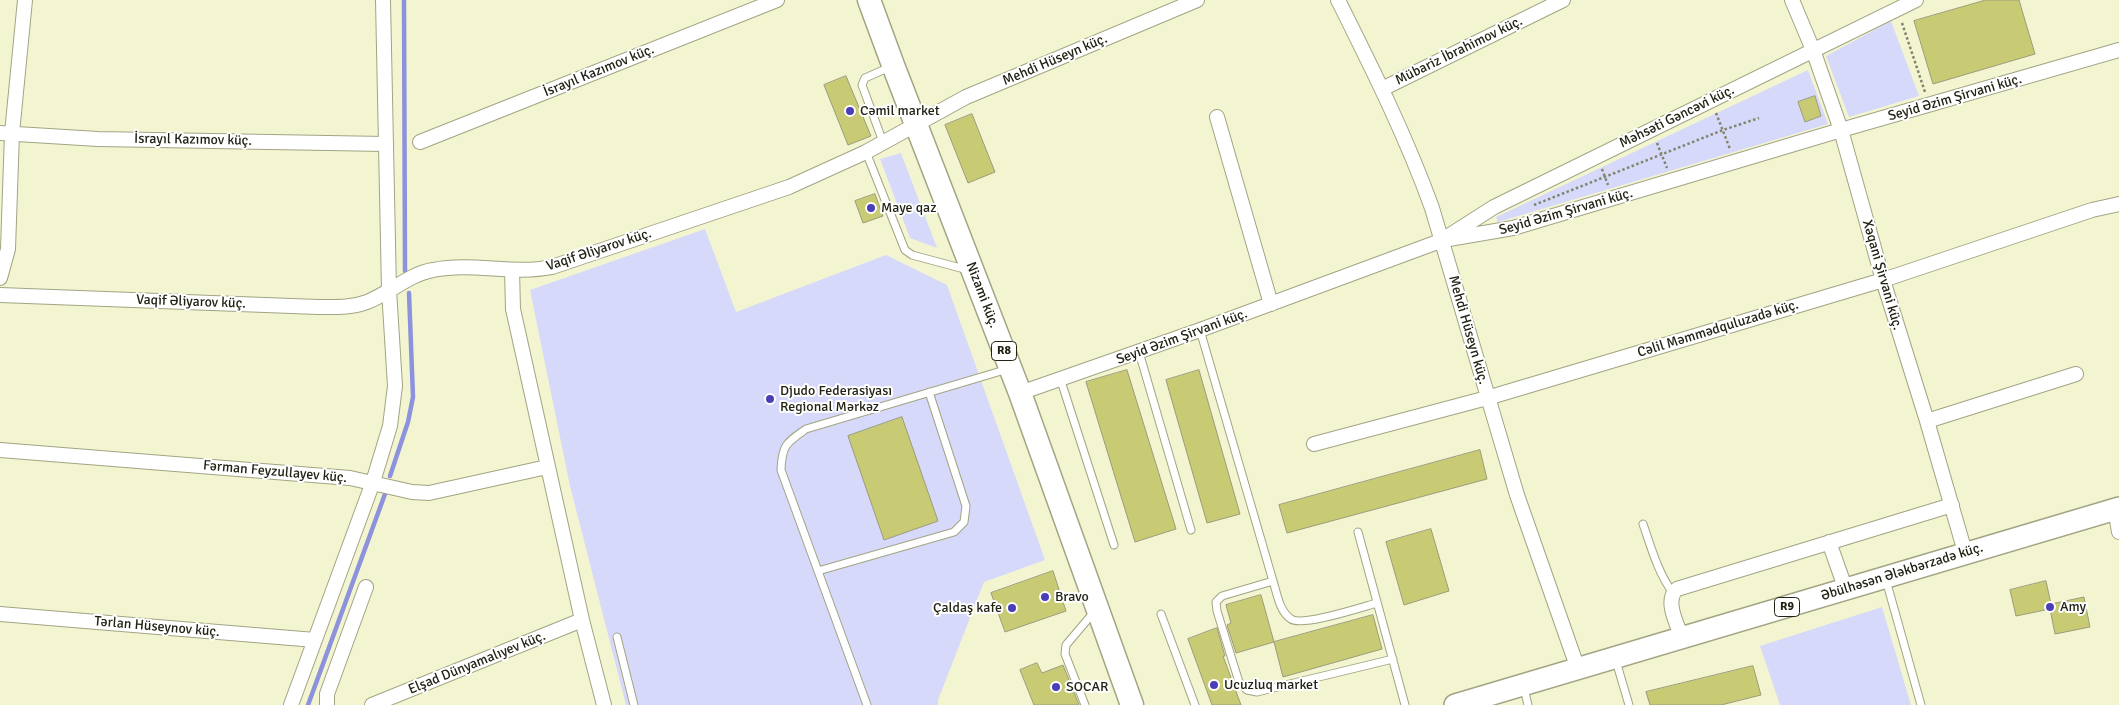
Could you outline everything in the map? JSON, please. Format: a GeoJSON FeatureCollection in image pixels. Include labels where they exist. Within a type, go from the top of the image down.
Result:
{"type":"FeatureCollection","features":[{"type":"Feature","properties":{"kind":"highway","name":"Nizami küç."},"geometry":{"type":"LineString","coordinates":[[869,0],[1020,393],[1132,705]]}},
{"type":"Feature","properties":{"kind":"main road","name":"Əbülhəsən Ələkbərzadə küç."},"geometry":{"type":"LineString","coordinates":[[1455,705],[1526,695],[1578,669],[2117,508]]}},
{"type":"Feature","properties":{"kind":"street"},"geometry":{"type":"LineString","coordinates":[[0,278],[8,249],[6,133],[25,0]]}},
{"type":"Feature","properties":{"kind":"street"},"geometry":{"type":"LineString","coordinates":[[291,705],[373,482],[390,426],[395,386],[389,290],[383,0]]}},
{"type":"Feature","properties":{"kind":"street","name":"İsrayıl Kazımov küç."},"geometry":{"type":"LineString","coordinates":[[420,142],[777,0]]}},
{"type":"Feature","properties":{"kind":"street","name":"Mehdi Hüseyn küç."},"geometry":{"type":"LineString","coordinates":[[916,124],[966,97],[1197,0]]}},
{"type":"Feature","properties":{"kind":"street","name":"Mehdi Hüseyn küç."},"geometry":{"type":"LineString","coordinates":[[1338,0],[1382,89],[1418,170],[1443,240],[1487,398],[1517,495],[1578,669]]}},
{"type":"Feature","properties":{"kind":"street","name":"Mübariz İbrahimov küç."},"geometry":{"type":"LineString","coordinates":[[1382,89],[1563,0]]}},
{"type":"Feature","properties":{"kind":"street","name":"Xəqani Şirvani küç."},"geometry":{"type":"LineString","coordinates":[[1792,0],[1813,50],[1841,130],[1883,280],[1965,552]]}},
{"type":"Feature","properties":{"kind":"street","name":"Məhsəti Gəncəvi küç."},"geometry":{"type":"LineString","coordinates":[[1443,240],[1494,207],[1916,0]]}},
{"type":"Feature","properties":{"kind":"street","name":"Seyid Əzim Şirvani küç."},"geometry":{"type":"LineString","coordinates":[[1020,393],[1200,330],[1443,240],[1513,228],[1841,130],[2119,50]]}},
{"type":"Feature","properties":{"kind":"street"},"geometry":{"type":"LineString","coordinates":[[1217,117],[1271,304]]}},
{"type":"Feature","properties":{"kind":"street","name":"Vaqif Əliyarov küç."},"geometry":{"type":"LineString","coordinates":[[0,295],[318,307],[353,306],[369,301],[423,272],[434,269],[456,266],[487,266],[534,271],[552,267],[789,187],[866,152],[916,124]]}},
{"type":"Feature","properties":{"kind":"street","name":"İsrayıl Kazımov küç."},"geometry":{"type":"LineString","coordinates":[[6,133],[98,138],[385,144]]}},
{"type":"Feature","properties":{"kind":"street","name":"Cəlil Məmmədquluzadə küç."},"geometry":{"type":"LineString","coordinates":[[1314,444],[1487,398],[1883,280],[2092,210],[2119,204]]}},
{"type":"Feature","properties":{"kind":"street"},"geometry":{"type":"LineString","coordinates":[[512,270],[513,309],[582,620],[604,705]]}},
{"type":"Feature","properties":{"kind":"street"},"geometry":{"type":"LineString","coordinates":[[1927,421],[2076,374]]}},
{"type":"Feature","properties":{"kind":"street","name":"Fərman Feyzullayev küç."},"geometry":{"type":"LineString","coordinates":[[0,450],[350,478],[412,492],[429,493],[547,467]]}},
{"type":"Feature","properties":{"kind":"street"},"geometry":{"type":"LineString","coordinates":[[1682,638],[1671,602],[1672,593],[1678,589],[1952,505]]}},
{"type":"Feature","properties":{"kind":"street"},"geometry":{"type":"LineString","coordinates":[[2117,508],[2119,532]]}},
{"type":"Feature","properties":{"kind":"street"},"geometry":{"type":"LineString","coordinates":[[1829,542],[1846,590]]}},
{"type":"Feature","properties":{"kind":"street"},"geometry":{"type":"LineString","coordinates":[[327,705],[327,694],[366,587]]}},
{"type":"Feature","properties":{"kind":"street","name":"Tərlan Hüseynov küç."},"geometry":{"type":"LineString","coordinates":[[0,614],[315,640]]}},
{"type":"Feature","properties":{"kind":"street","name":"Elşad Dünyamalıyev küç."},"geometry":{"type":"LineString","coordinates":[[372,705],[582,620]]}},
{"type":"Feature","properties":{"kind":"lane"},"geometry":{"type":"LineString","coordinates":[[883,142],[862,85],[865,78],[893,65]]}},
{"type":"Feature","properties":{"kind":"lane"},"geometry":{"type":"LineString","coordinates":[[866,152],[905,250],[912,255],[973,271]]}},
{"type":"Feature","properties":{"kind":"lane"},"geometry":{"type":"LineString","coordinates":[[1200,330],[1282,610],[1292,620],[1305,622],[1377,603]]}},
{"type":"Feature","properties":{"kind":"lane"},"geometry":{"type":"LineString","coordinates":[[1139,352],[1191,530]]}},
{"type":"Feature","properties":{"kind":"lane"},"geometry":{"type":"LineString","coordinates":[[867,705],[781,470],[782,453],[789,440],[806,429],[1010,368]]}},
{"type":"Feature","properties":{"kind":"lane"},"geometry":{"type":"LineString","coordinates":[[1061,380],[1114,545]]}},
{"type":"Feature","properties":{"kind":"lane"},"geometry":{"type":"LineString","coordinates":[[818,571],[954,532],[964,522],[966,506],[929,392]]}},
{"type":"Feature","properties":{"kind":"lane"},"geometry":{"type":"LineString","coordinates":[[1642,524],[1658,567],[1672,593]]}},
{"type":"Feature","properties":{"kind":"lane"},"geometry":{"type":"LineString","coordinates":[[1358,532],[1406,705]]}},
{"type":"Feature","properties":{"kind":"lane"},"geometry":{"type":"LineString","coordinates":[[1885,578],[1921,705]]}},
{"type":"Feature","properties":{"kind":"lane"},"geometry":{"type":"LineString","coordinates":[[1273,581],[1222,596],[1216,602],[1217,612],[1239,682],[1246,690],[1257,692],[1393,659]]}},
{"type":"Feature","properties":{"kind":"lane"},"geometry":{"type":"LineString","coordinates":[[1085,705],[1064,654],[1066,645],[1098,608]]}},
{"type":"Feature","properties":{"kind":"lane"},"geometry":{"type":"LineString","coordinates":[[1161,614],[1195,705]]}},
{"type":"Feature","properties":{"kind":"lane"},"geometry":{"type":"LineString","coordinates":[[616,638],[634,705]]}},
{"type":"Feature","properties":{"kind":"lane"},"geometry":{"type":"LineString","coordinates":[[1615,658],[1628,705]]}},
{"type":"Feature","properties":{"kind":"path"},"geometry":{"type":"LineString","coordinates":[[1898,9],[1929,105]]}},
{"type":"Feature","properties":{"kind":"path"},"geometry":{"type":"LineString","coordinates":[[1716,113],[1731,153]]}},
{"type":"Feature","properties":{"kind":"path"},"geometry":{"type":"LineString","coordinates":[[1528,207],[1723,130],[1759,118]]}},
{"type":"Feature","properties":{"kind":"path"},"geometry":{"type":"LineString","coordinates":[[1656,142],[1669,172]]}},
{"type":"Feature","properties":{"kind":"path"},"geometry":{"type":"LineString","coordinates":[[1601,168],[1610,189]]}},
{"type":"Feature","properties":{"kind":"shaded area"},"geometry":{"type":"Polygon","coordinates":[[[1891,21],[1919,96],[1849,117],[1826,56],[1891,21]]]}},
{"type":"Feature","properties":{"kind":"shaded area"},"geometry":{"type":"Polygon","coordinates":[[[1808,70],[1828,124],[1498,222],[1496,217],[1808,70]]]}},
{"type":"Feature","properties":{"kind":"shaded area"},"geometry":{"type":"Polygon","coordinates":[[[901,153],[937,248],[910,238],[880,159],[901,153]]]}},
{"type":"Feature","properties":{"kind":"shaded area","name":"Djudo Federasiyası Regional Mərkəz"},"geometry":{"type":"Polygon","coordinates":[[[705,229],[736,312],[886,255],[947,285],[1045,560],[984,582],[938,700],[938,705],[626,705],[570,486],[530,290],[705,229]]]}},
{"type":"Feature","properties":{"kind":"shaded area"},"geometry":{"type":"Polygon","coordinates":[[[1882,607],[1911,705],[1780,705],[1760,646],[1882,607]]]}},
{"type":"Feature","properties":{"kind":"building"},"geometry":{"type":"Polygon","coordinates":[[[1986,0],[2019,0],[2035,54],[1933,84],[1914,21],[1986,0]]]}},
{"type":"Feature","properties":{"kind":"building"},"geometry":{"type":"Polygon","coordinates":[[[846,76],[871,136],[848,145],[824,85],[846,76]]]}},
{"type":"Feature","properties":{"kind":"building"},"geometry":{"type":"Polygon","coordinates":[[[1815,96],[1821,116],[1805,122],[1798,102],[1815,96]]]}},
{"type":"Feature","properties":{"kind":"building"},"geometry":{"type":"Polygon","coordinates":[[[972,114],[995,172],[968,183],[945,125],[972,114]]]}},
{"type":"Feature","properties":{"kind":"building"},"geometry":{"type":"Polygon","coordinates":[[[875,194],[883,216],[863,223],[855,201],[875,194]]]}},
{"type":"Feature","properties":{"kind":"building"},"geometry":{"type":"Polygon","coordinates":[[[1127,370],[1176,529],[1135,542],[1086,382],[1127,370]]]}},
{"type":"Feature","properties":{"kind":"building"},"geometry":{"type":"Polygon","coordinates":[[[1199,370],[1240,514],[1207,523],[1166,380],[1199,370]]]}},
{"type":"Feature","properties":{"kind":"building"},"geometry":{"type":"Polygon","coordinates":[[[902,417],[938,521],[884,540],[848,436],[902,417]]]}},
{"type":"Feature","properties":{"kind":"building"},"geometry":{"type":"Polygon","coordinates":[[[1480,450],[1487,479],[1287,533],[1279,505],[1480,450]]]}},
{"type":"Feature","properties":{"kind":"building"},"geometry":{"type":"Polygon","coordinates":[[[1431,529],[1449,591],[1404,605],[1386,542],[1431,529]]]}},
{"type":"Feature","properties":{"kind":"building"},"geometry":{"type":"Polygon","coordinates":[[[1053,571],[1066,611],[1005,632],[991,593],[1053,571]]]}},
{"type":"Feature","properties":{"kind":"building","name":"Amy"},"geometry":{"type":"Polygon","coordinates":[[[2046,581],[2051,604],[2084,597],[2090,627],[2055,634],[2050,609],[2016,616],[2010,590],[2046,581]]]}},
{"type":"Feature","properties":{"kind":"building"},"geometry":{"type":"Polygon","coordinates":[[[1261,595],[1274,642],[1236,653],[1227,625],[1231,623],[1226,605],[1261,595]]]}},
{"type":"Feature","properties":{"kind":"building"},"geometry":{"type":"Polygon","coordinates":[[[1373,615],[1382,649],[1283,677],[1274,642],[1373,615]]]}},
{"type":"Feature","properties":{"kind":"building"},"geometry":{"type":"Polygon","coordinates":[[[1217,628],[1225,656],[1223,656],[1241,705],[1212,705],[1188,639],[1217,628]]]}},
{"type":"Feature","properties":{"kind":"building"},"geometry":{"type":"Polygon","coordinates":[[[1037,663],[1042,673],[1063,665],[1079,705],[1034,705],[1020,670],[1037,663]]]}},
{"type":"Feature","properties":{"kind":"building"},"geometry":{"type":"Polygon","coordinates":[[[1753,666],[1761,695],[1721,705],[1650,705],[1646,692],[1753,666]]]}},
{"type":"Feature","properties":{"kind":"waterway"},"geometry":{"type":"LineString","coordinates":[[404,0],[405,271]]}},
{"type":"Feature","properties":{"kind":"waterway"},"geometry":{"type":"LineString","coordinates":[[390,476],[408,422],[413,397],[409,293]]}},
{"type":"Feature","properties":{"kind":"waterway"},"geometry":{"type":"LineString","coordinates":[[308,705],[385,494]]}},
{"type":"Feature","properties":{"kind":"place","name":"Cəmil market"},"geometry":{"type":"Point","coordinates":[850,111]}},
{"type":"Feature","properties":{"kind":"place","name":"Maye qaz"},"geometry":{"type":"Point","coordinates":[871,208]}},
{"type":"Feature","properties":{"kind":"place","name":"Djudo Federasiyası Regional Mərkəz"},"geometry":{"type":"Point","coordinates":[770,399]}},
{"type":"Feature","properties":{"kind":"place","name":"Bravo"},"geometry":{"type":"Point","coordinates":[1045,597]}},
{"type":"Feature","properties":{"kind":"place","name":"Amy"},"geometry":{"type":"Point","coordinates":[2050,607]}},
{"type":"Feature","properties":{"kind":"place","name":"Çaldaş kafe"},"geometry":{"type":"Point","coordinates":[1012,608]}},
{"type":"Feature","properties":{"kind":"place","name":"Ucuzluq market"},"geometry":{"type":"Point","coordinates":[1214,685]}},
{"type":"Feature","properties":{"kind":"place","name":"SOCAR"},"geometry":{"type":"Point","coordinates":[1056,687]}}]}
